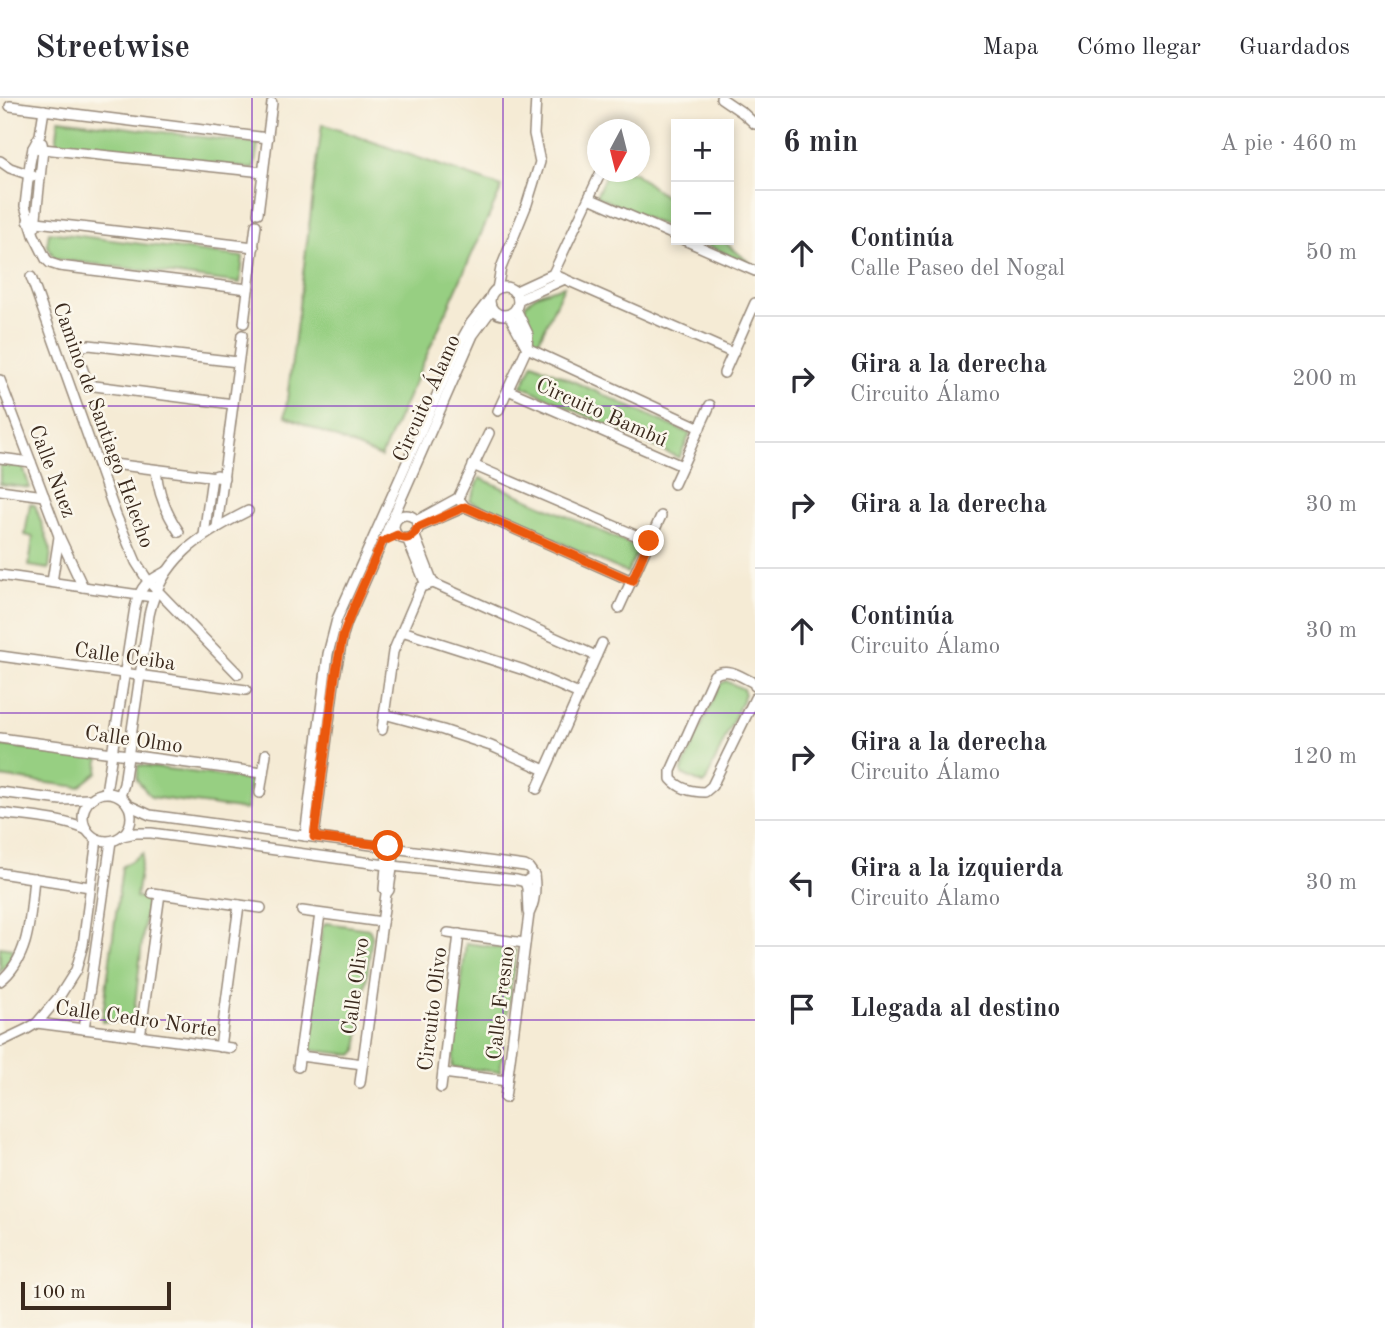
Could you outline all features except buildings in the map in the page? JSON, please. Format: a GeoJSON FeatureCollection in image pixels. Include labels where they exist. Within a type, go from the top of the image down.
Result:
{"type":"FeatureCollection","features":[{"type":"Feature","properties":{"kind":"street"},"geometry":{"type":"LineString","coordinates":[[497,289],[501,268],[527,204],[540,162],[534,134],[536,98]]}},
{"type":"Feature","properties":{"kind":"street"},"geometry":{"type":"LineString","coordinates":[[720,98],[755,124]]}},
{"type":"Feature","properties":{"kind":"street"},"geometry":{"type":"LineString","coordinates":[[258,213],[272,103]]}},
{"type":"Feature","properties":{"kind":"street"},"geometry":{"type":"LineString","coordinates":[[10,106],[268,138]]}},
{"type":"Feature","properties":{"kind":"street"},"geometry":{"type":"LineString","coordinates":[[44,110],[40,135],[33,148],[25,206],[32,221],[34,235],[50,263],[248,289]]}},
{"type":"Feature","properties":{"kind":"street"},"geometry":{"type":"LineString","coordinates":[[32,221],[43,149],[40,135]]}},
{"type":"Feature","properties":{"kind":"street"},"geometry":{"type":"LineString","coordinates":[[33,148],[263,172]]}},
{"type":"Feature","properties":{"kind":"street"},"geometry":{"type":"LineString","coordinates":[[0,161],[5,169],[40,178]]}},
{"type":"Feature","properties":{"kind":"street"},"geometry":{"type":"LineString","coordinates":[[514,304],[506,287],[493,291],[490,305],[499,315],[514,304],[553,274],[596,182]]}},
{"type":"Feature","properties":{"kind":"street"},"geometry":{"type":"LineString","coordinates":[[589,198],[671,234]]}},
{"type":"Feature","properties":{"kind":"street"},"geometry":{"type":"LineString","coordinates":[[32,221],[254,247]]}},
{"type":"Feature","properties":{"kind":"street"},"geometry":{"type":"LineString","coordinates":[[244,323],[256,225]]}},
{"type":"Feature","properties":{"kind":"street"},"geometry":{"type":"LineString","coordinates":[[695,245],[755,271]]}},
{"type":"Feature","properties":{"kind":"street"},"geometry":{"type":"LineString","coordinates":[[553,274],[733,353]]}},
{"type":"Feature","properties":{"kind":"street","name":"Camino de Santiago Helecho"},"geometry":{"type":"LineString","coordinates":[[31,277],[131,551],[155,593],[238,674]]}},
{"type":"Feature","properties":{"kind":"street"},"geometry":{"type":"LineString","coordinates":[[514,304],[565,279]]}},
{"type":"Feature","properties":{"kind":"street"},"geometry":{"type":"LineString","coordinates":[[724,373],[755,303]]}},
{"type":"Feature","properties":{"kind":"street","name":"Circuito Bambú"},"geometry":{"type":"LineString","coordinates":[[498,411],[527,348],[514,304]]}},
{"type":"Feature","properties":{"kind":"street","name":"Circuito Álamo"},"geometry":{"type":"LineString","coordinates":[[309,836],[327,702],[332,635],[337,620],[462,338],[471,323],[490,305]]}},
{"type":"Feature","properties":{"kind":"street","name":"Circuito Álamo"},"geometry":{"type":"LineString","coordinates":[[327,702],[343,635],[354,606],[473,335],[490,305]]}},
{"type":"Feature","properties":{"kind":"street"},"geometry":{"type":"LineString","coordinates":[[217,527],[242,335]]}},
{"type":"Feature","properties":{"kind":"street"},"geometry":{"type":"LineString","coordinates":[[233,404],[90,385],[77,354],[79,347],[89,345],[238,362]]}},
{"type":"Feature","properties":{"kind":"street","name":"Circuito Bambú"},"geometry":{"type":"LineString","coordinates":[[527,348],[700,428]]}},
{"type":"Feature","properties":{"kind":"street","name":"Calle Nuez"},"geometry":{"type":"LineString","coordinates":[[0,380],[59,536],[83,587]]}},
{"type":"Feature","properties":{"kind":"street","name":"Circuito Bambú"},"geometry":{"type":"LineString","coordinates":[[508,390],[682,466]]}},
{"type":"Feature","properties":{"kind":"street","name":"Circuito Bambú"},"geometry":{"type":"LineString","coordinates":[[674,484],[710,405]]}},
{"type":"Feature","properties":{"kind":"street"},"geometry":{"type":"LineString","coordinates":[[414,530],[458,498],[489,433]]}},
{"type":"Feature","properties":{"kind":"street"},"geometry":{"type":"LineString","coordinates":[[0,458],[31,462]]}},
{"type":"Feature","properties":{"kind":"street"},"geometry":{"type":"LineString","coordinates":[[113,464],[212,477],[224,475]]}},
{"type":"Feature","properties":{"kind":"street"},"geometry":{"type":"LineString","coordinates":[[474,465],[649,541]]}},
{"type":"Feature","properties":{"kind":"street"},"geometry":{"type":"LineString","coordinates":[[156,470],[159,492],[179,532]]}},
{"type":"Feature","properties":{"kind":"street"},"geometry":{"type":"LineString","coordinates":[[204,535],[212,477]]}},
{"type":"Feature","properties":{"kind":"street","name":"Circuito Álamo"},"geometry":{"type":"LineString","coordinates":[[396,486],[402,515]]}},
{"type":"Feature","properties":{"kind":"street"},"geometry":{"type":"LineString","coordinates":[[0,490],[44,496]]}},
{"type":"Feature","properties":{"kind":"street"},"geometry":{"type":"LineString","coordinates":[[458,498],[465,507],[632,581]]}},
{"type":"Feature","properties":{"kind":"street"},"geometry":{"type":"LineString","coordinates":[[368,548],[397,535],[400,537],[465,507]]}},
{"type":"Feature","properties":{"kind":"street"},"geometry":{"type":"LineString","coordinates":[[120,796],[155,593],[166,572],[204,535],[248,512]]}},
{"type":"Feature","properties":{"kind":"street"},"geometry":{"type":"LineString","coordinates":[[397,535],[394,523],[396,520],[402,515],[410,516],[429,584]]}},
{"type":"Feature","properties":{"kind":"street"},"geometry":{"type":"LineString","coordinates":[[619,608],[660,516]]}},
{"type":"Feature","properties":{"kind":"street","name":"Calle Nuez"},"geometry":{"type":"LineString","coordinates":[[52,582],[59,536]]}},
{"type":"Feature","properties":{"kind":"street"},"geometry":{"type":"LineString","coordinates":[[106,792],[132,618],[138,595],[144,584],[166,572]]}},
{"type":"Feature","properties":{"kind":"street"},"geometry":{"type":"LineString","coordinates":[[0,575],[138,595],[155,593]]}},
{"type":"Feature","properties":{"kind":"street"},"geometry":{"type":"LineString","coordinates":[[382,730],[393,652],[421,587],[429,584],[596,656]]}},
{"type":"Feature","properties":{"kind":"street"},"geometry":{"type":"LineString","coordinates":[[402,631],[524,670],[579,694]]}},
{"type":"Feature","properties":{"kind":"street"},"geometry":{"type":"LineString","coordinates":[[537,789],[602,643]]}},
{"type":"Feature","properties":{"kind":"street","name":"Calle Ceiba"},"geometry":{"type":"LineString","coordinates":[[0,656],[246,690]]}},
{"type":"Feature","properties":{"kind":"street"},"geometry":{"type":"LineString","coordinates":[[755,684],[728,671],[714,675],[671,771],[671,779],[676,784],[694,792],[705,792],[712,786],[755,698]]}},
{"type":"Feature","properties":{"kind":"street"},"geometry":{"type":"LineString","coordinates":[[384,714],[491,746],[545,770]]}},
{"type":"Feature","properties":{"kind":"street","name":"Calle Olmo"},"geometry":{"type":"LineString","coordinates":[[0,738],[263,774]]}},
{"type":"Feature","properties":{"kind":"street"},"geometry":{"type":"LineString","coordinates":[[260,793],[266,754]]}},
{"type":"Feature","properties":{"kind":"street"},"geometry":{"type":"LineString","coordinates":[[0,792],[61,800],[89,799],[106,792],[120,796],[131,811],[130,824],[122,836]]}},
{"type":"Feature","properties":{"kind":"street"},"geometry":{"type":"LineString","coordinates":[[89,799],[83,822],[96,839],[103,841],[111,841],[136,832],[151,833],[525,882],[534,875],[525,866],[150,815],[128,805]]}},
{"type":"Feature","properties":{"kind":"street"},"geometry":{"type":"LineString","coordinates":[[0,813],[71,823],[87,830]]}},
{"type":"Feature","properties":{"kind":"street"},"geometry":{"type":"LineString","coordinates":[[0,1042],[37,1023],[60,997],[76,970],[83,945],[96,839]]}},
{"type":"Feature","properties":{"kind":"street"},"geometry":{"type":"LineString","coordinates":[[84,1029],[111,841]]}},
{"type":"Feature","properties":{"kind":"street","name":"Calle Olivo"},"geometry":{"type":"LineString","coordinates":[[360,1083],[386,894],[384,890],[392,847]]}},
{"type":"Feature","properties":{"kind":"street"},"geometry":{"type":"LineString","coordinates":[[0,873],[90,887]]}},
{"type":"Feature","properties":{"kind":"street","name":"Calle Fresno"},"geometry":{"type":"LineString","coordinates":[[505,1098],[529,914],[533,903],[534,875]]}},
{"type":"Feature","properties":{"kind":"street"},"geometry":{"type":"LineString","coordinates":[[0,981],[15,966],[24,947],[34,878]]}},
{"type":"Feature","properties":{"kind":"street","name":"Calle Fresno"},"geometry":{"type":"LineString","coordinates":[[525,882],[529,914]]}},
{"type":"Feature","properties":{"kind":"street"},"geometry":{"type":"LineString","coordinates":[[140,1037],[156,894],[261,908]]}},
{"type":"Feature","properties":{"kind":"street"},"geometry":{"type":"LineString","coordinates":[[220,1047],[239,905]]}},
{"type":"Feature","properties":{"kind":"street"},"geometry":{"type":"LineString","coordinates":[[302,911],[382,922]]}},
{"type":"Feature","properties":{"kind":"street"},"geometry":{"type":"LineString","coordinates":[[298,1067],[320,914]]}},
{"type":"Feature","properties":{"kind":"street"},"geometry":{"type":"LineString","coordinates":[[448,933],[525,943]]}},
{"type":"Feature","properties":{"kind":"street","name":"Circuito Olivo"},"geometry":{"type":"LineString","coordinates":[[440,1088],[459,934]]}},
{"type":"Feature","properties":{"kind":"street","name":"Calle Cedro Norte"},"geometry":{"type":"LineString","coordinates":[[37,1023],[231,1048]]}},
{"type":"Feature","properties":{"kind":"street"},"geometry":{"type":"LineString","coordinates":[[300,1056],[363,1064]]}},
{"type":"Feature","properties":{"kind":"street"},"geometry":{"type":"LineString","coordinates":[[443,1073],[508,1081]]}},
{"type":"Feature","properties":{"kind":"green space"},"geometry":{"type":"Polygon","coordinates":[[[59,119],[258,144],[254,169],[56,145],[59,119]]]}},
{"type":"Feature","properties":{"kind":"green space"},"geometry":{"type":"Polygon","coordinates":[[[322,124],[502,187],[381,457],[285,416],[322,124]]]}},
{"type":"Feature","properties":{"kind":"green space"},"geometry":{"type":"Polygon","coordinates":[[[602,182],[646,182],[671,201],[671,229],[596,196],[602,182]]]}},
{"type":"Feature","properties":{"kind":"green space"},"geometry":{"type":"Polygon","coordinates":[[[49,232],[243,257],[240,283],[55,259],[47,245],[49,232]]]}},
{"type":"Feature","properties":{"kind":"green space"},"geometry":{"type":"Polygon","coordinates":[[[706,245],[728,245],[755,267],[706,245]]]}},
{"type":"Feature","properties":{"kind":"green space"},"geometry":{"type":"Polygon","coordinates":[[[564,286],[536,347],[523,313],[525,307],[528,301],[538,294],[564,286]]]}},
{"type":"Feature","properties":{"kind":"green space"},"geometry":{"type":"Polygon","coordinates":[[[533,363],[690,434],[679,458],[522,386],[533,363]]]}},
{"type":"Feature","properties":{"kind":"green space"},"geometry":{"type":"Polygon","coordinates":[[[0,464],[23,467],[30,488],[0,484],[0,464]]]}},
{"type":"Feature","properties":{"kind":"green space"},"geometry":{"type":"Polygon","coordinates":[[[480,478],[639,548],[627,573],[470,501],[480,478]]]}},
{"type":"Feature","properties":{"kind":"green space"},"geometry":{"type":"Polygon","coordinates":[[[30,504],[35,505],[51,550],[49,569],[29,566],[33,537],[25,535],[30,504]]]}},
{"type":"Feature","properties":{"kind":"green space"},"geometry":{"type":"Polygon","coordinates":[[[726,681],[743,689],[745,694],[703,784],[682,774],[682,770],[720,684],[726,681]]]}},
{"type":"Feature","properties":{"kind":"green space"},"geometry":{"type":"Polygon","coordinates":[[[0,745],[99,758],[98,772],[79,787],[0,777],[0,745]]]}},
{"type":"Feature","properties":{"kind":"green space"},"geometry":{"type":"Polygon","coordinates":[[[138,765],[251,780],[246,810],[151,797],[137,780],[138,765]]]}},
{"type":"Feature","properties":{"kind":"green space"},"geometry":{"type":"Polygon","coordinates":[[[143,853],[136,897],[147,898],[133,1023],[102,1021],[122,867],[143,853]]]}},
{"type":"Feature","properties":{"kind":"green space"},"geometry":{"type":"Polygon","coordinates":[[[326,923],[369,929],[372,936],[357,1051],[353,1055],[311,1050],[308,1047],[322,928],[326,923]]]}},
{"type":"Feature","properties":{"kind":"green space"},"geometry":{"type":"Polygon","coordinates":[[[466,943],[516,950],[500,1072],[452,1067],[466,943]]]}},
{"type":"Feature","properties":{"kind":"green space"},"geometry":{"type":"Polygon","coordinates":[[[0,947],[13,949],[10,960],[0,972],[0,947]]]}},
{"type":"Feature","properties":{"kind":"route"},"geometry":{"type":"LineString","coordinates":[[388,846],[314,837],[343,635],[382,542],[397,535],[411,537],[417,528],[465,507],[632,581],[649,541]]}}]}
